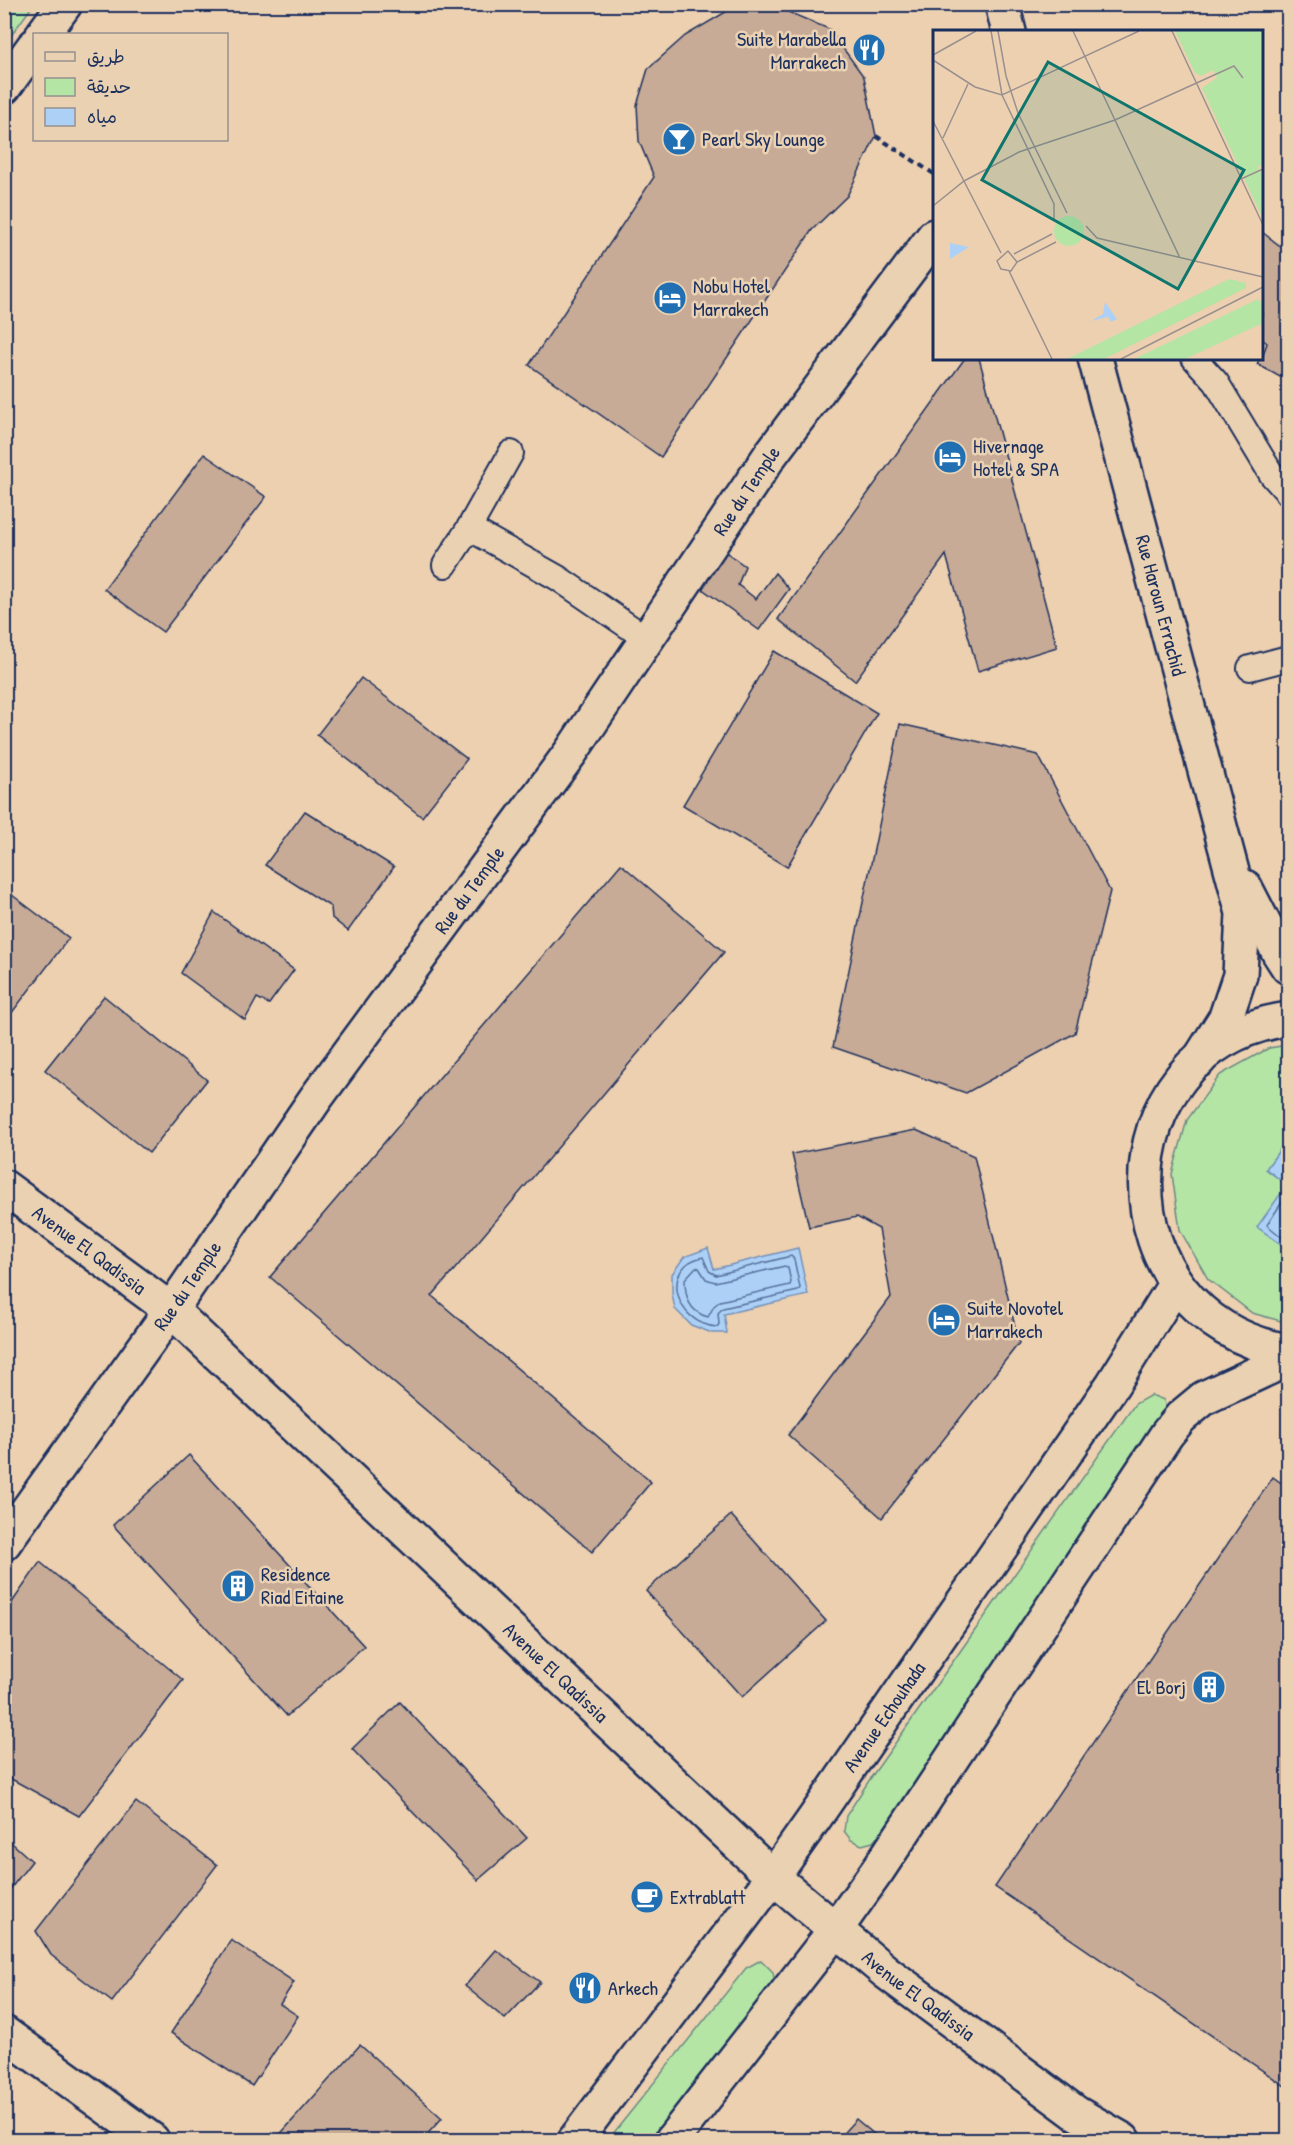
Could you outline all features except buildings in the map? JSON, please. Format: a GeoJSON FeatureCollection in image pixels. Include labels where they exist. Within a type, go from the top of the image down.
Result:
{"type":"FeatureCollection","features":[{"type":"Feature","properties":{"kind":"street"},"geometry":{"type":"LineString","coordinates":[[44,33],[65,4]]}},
{"type":"Feature","properties":{"kind":"street"},"geometry":{"type":"LineString","coordinates":[[1002,4],[1008,30]]}},
{"type":"Feature","properties":{"kind":"street"},"geometry":{"type":"LineString","coordinates":[[4,87],[33,47]]}},
{"type":"Feature","properties":{"kind":"street","name":"Rue du Temple"},"geometry":{"type":"LineString","coordinates":[[4,1543],[171,1310],[316,1098],[571,752],[771,454],[933,237]]}},
{"type":"Feature","properties":{"kind":"street","name":"Rue Haroun Errachid"},"geometry":{"type":"LineString","coordinates":[[1096,360],[1243,913],[1240,975],[1226,1017],[1199,1060]]}},
{"type":"Feature","properties":{"kind":"street","name":"Rue Haroun Errachid"},"geometry":{"type":"LineString","coordinates":[[1228,854],[1288,967]]}},
{"type":"Feature","properties":{"kind":"street"},"geometry":{"type":"LineString","coordinates":[[1288,1019],[1265,1024],[1236,1035],[1199,1060],[1181,1080],[1163,1109],[1155,1127],[1145,1167],[1148,1221],[1162,1260],[1176,1283],[1192,1302],[1220,1326],[1254,1342],[1288,1351]]}},
{"type":"Feature","properties":{"kind":"street","name":"Avenue El Qadissia"},"geometry":{"type":"LineString","coordinates":[[4,1187],[171,1310],[773,1877],[886,1972],[947,2018],[1076,2112],[1123,2140]]}},
{"type":"Feature","properties":{"kind":"street","name":"Avenue Echouhada"},"geometry":{"type":"LineString","coordinates":[[574,2140],[773,1877],[1107,1393],[1176,1283]]}},
{"type":"Feature","properties":{"kind":"street"},"geometry":{"type":"LineString","coordinates":[[672,2140],[836,1929],[878,1870],[1167,1434],[1204,1398],[1288,1359]]}},
{"type":"Feature","properties":{"kind":"street"},"geometry":{"type":"LineString","coordinates":[[4,2033],[152,2140]]}},
{"type":"Feature","properties":{"kind":"lane"},"geometry":{"type":"LineString","coordinates":[[1196,360],[1215,382],[1272,475],[1288,493]]}},
{"type":"Feature","properties":{"kind":"lane"},"geometry":{"type":"LineString","coordinates":[[445,565],[469,528],[511,453]]}},
{"type":"Feature","properties":{"kind":"lane"},"geometry":{"type":"LineString","coordinates":[[469,528],[558,578],[647,639]]}},
{"type":"Feature","properties":{"kind":"lane"},"geometry":{"type":"LineString","coordinates":[[1250,668],[1288,658]]}},
{"type":"Feature","properties":{"kind":"path"},"geometry":{"type":"LineString","coordinates":[[876,136],[933,173]]}},
{"type":"Feature","properties":{"kind":"green space"},"geometry":{"type":"Polygon","coordinates":[[[4,5],[33,5],[5,44],[4,5]]]}},
{"type":"Feature","properties":{"kind":"green space"},"geometry":{"type":"Polygon","coordinates":[[[1288,1045],[1288,1138],[1266,1169],[1287,1185],[1285,1247],[1288,1243],[1288,1323],[1252,1313],[1208,1279],[1180,1230],[1172,1174],[1187,1120],[1220,1075],[1269,1048],[1288,1045]]]}},
{"type":"Feature","properties":{"kind":"green space"},"geometry":{"type":"Polygon","coordinates":[[[1151,1395],[1164,1400],[1167,1417],[995,1672],[886,1826],[873,1842],[862,1845],[851,1840],[844,1831],[846,1816],[872,1776],[1135,1404],[1151,1395]]]}},
{"type":"Feature","properties":{"kind":"green space"},"geometry":{"type":"Polygon","coordinates":[[[761,1960],[773,1972],[775,1985],[654,2140],[608,2140],[746,1968],[761,1960]]]}},
{"type":"Feature","properties":{"kind":"water"},"geometry":{"type":"Polygon","coordinates":[[[1288,1138],[1288,1243],[1285,1247],[1257,1227],[1287,1185],[1266,1169],[1288,1138]]]}},
{"type":"Feature","properties":{"kind":"water"},"geometry":{"type":"Polygon","coordinates":[[[708,1248],[714,1269],[798,1248],[808,1295],[724,1314],[727,1333],[712,1333],[691,1325],[675,1309],[672,1274],[684,1257],[708,1248]]]}},
{"type":"Feature","properties":{"kind":"place","name":"Suite Marabella Marrakech"},"geometry":{"type":"Point","coordinates":[869,50]}},
{"type":"Feature","properties":{"kind":"place","name":"Pearl Sky Lounge"},"geometry":{"type":"Point","coordinates":[679,139]}},
{"type":"Feature","properties":{"kind":"place","name":"Nobu Hotel Marrakech"},"geometry":{"type":"Point","coordinates":[670,298]}},
{"type":"Feature","properties":{"kind":"place","name":"Hivernage Hotel & SPA"},"geometry":{"type":"Point","coordinates":[950,457]}},
{"type":"Feature","properties":{"kind":"place","name":"Suite Novotel Marrakech"},"geometry":{"type":"Point","coordinates":[944,1320]}},
{"type":"Feature","properties":{"kind":"place","name":"Residence Riad Eitaine"},"geometry":{"type":"Point","coordinates":[238,1586]}},
{"type":"Feature","properties":{"kind":"place","name":"El Borj"},"geometry":{"type":"Point","coordinates":[1209,1687]}},
{"type":"Feature","properties":{"kind":"place","name":"Extrablatt"},"geometry":{"type":"Point","coordinates":[647,1897]}},
{"type":"Feature","properties":{"kind":"place","name":"Arkech"},"geometry":{"type":"Point","coordinates":[585,1988]}}]}
